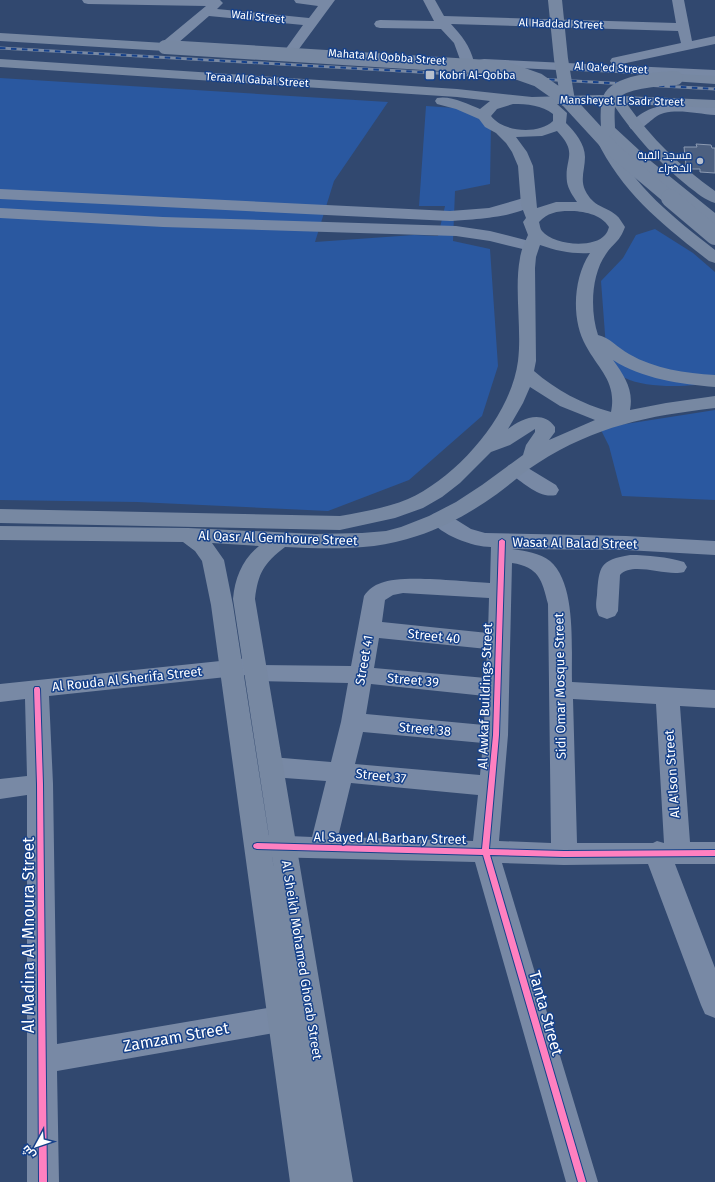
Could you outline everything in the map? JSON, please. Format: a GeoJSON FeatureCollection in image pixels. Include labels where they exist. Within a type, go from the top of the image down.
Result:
{"type":"FeatureCollection","features":[{"type":"Feature","properties":{"kind":"main road"},"geometry":{"type":"LineString","coordinates":[[556,0],[561,59],[568,101]]}},
{"type":"Feature","properties":{"kind":"main road"},"geometry":{"type":"LineString","coordinates":[[569,7],[572,35]]}},
{"type":"Feature","properties":{"kind":"main road"},"geometry":{"type":"LineString","coordinates":[[0,37],[504,68],[538,78],[546,83],[605,134],[628,150],[670,187],[715,221]]}},
{"type":"Feature","properties":{"kind":"main road","name":"Teraa Al Gabal Street"},"geometry":{"type":"LineString","coordinates":[[0,63],[313,88],[434,100],[462,106],[484,116],[489,123],[500,129],[514,143],[526,167],[528,183],[527,202]]}},
{"type":"Feature","properties":{"kind":"main road"},"geometry":{"type":"LineString","coordinates":[[579,70],[584,100],[605,134],[637,171],[715,236]]}},
{"type":"Feature","properties":{"kind":"main road","name":"Teraa Al Gabal Street"},"geometry":{"type":"LineString","coordinates":[[0,72],[313,88],[457,93],[530,101]]}},
{"type":"Feature","properties":{"kind":"main road"},"geometry":{"type":"LineString","coordinates":[[715,80],[676,78],[629,84],[613,92],[610,97],[605,134],[618,168],[642,197],[669,222],[715,258]]}},
{"type":"Feature","properties":{"kind":"main road"},"geometry":{"type":"LineString","coordinates":[[484,116],[485,112],[492,106],[513,100]]}},
{"type":"Feature","properties":{"kind":"main road"},"geometry":{"type":"LineString","coordinates":[[617,100],[636,126],[670,163],[715,198]]}},
{"type":"Feature","properties":{"kind":"main road","name":"Mansheyet El Sadr Street"},"geometry":{"type":"LineString","coordinates":[[530,101],[617,100],[715,104]]}},
{"type":"Feature","properties":{"kind":"main road"},"geometry":{"type":"LineString","coordinates":[[530,101],[551,107],[571,138],[575,145],[578,157],[575,182],[581,196],[592,209]]}},
{"type":"Feature","properties":{"kind":"main road"},"geometry":{"type":"LineString","coordinates":[[500,129],[516,133],[533,133],[548,130],[559,119],[604,110],[626,113]]}},
{"type":"Feature","properties":{"kind":"main road"},"geometry":{"type":"LineString","coordinates":[[670,187],[715,208]]}},
{"type":"Feature","properties":{"kind":"main road","name":"Al Qasr Al Gemhoure Street"},"geometry":{"type":"LineString","coordinates":[[0,516],[340,522],[381,516],[418,502],[455,476],[484,448],[506,418],[526,374],[528,349],[526,268],[534,240],[531,226],[534,218],[527,202]]}},
{"type":"Feature","properties":{"kind":"main road"},"geometry":{"type":"LineString","coordinates":[[526,374],[548,392],[589,412],[616,418],[622,408],[621,388],[612,369],[593,344],[587,328],[585,308],[588,272],[595,257],[606,243],[615,236],[617,227],[615,223],[606,215],[592,209],[575,206],[557,207],[543,211],[534,218]]}},
{"type":"Feature","properties":{"kind":"main road"},"geometry":{"type":"LineString","coordinates":[[534,240],[573,248],[592,248],[606,243]]}},
{"type":"Feature","properties":{"kind":"main road"},"geometry":{"type":"LineString","coordinates":[[587,328],[608,348],[619,356],[645,368],[674,376],[715,380]]}},
{"type":"Feature","properties":{"kind":"main road","name":"Al Qasr Al Gemhoure Street"},"geometry":{"type":"LineString","coordinates":[[0,533],[188,535],[281,539],[362,540],[394,536],[440,519],[486,492],[524,463],[579,432],[616,418],[656,409],[715,402]]}},
{"type":"Feature","properties":{"kind":"main road"},"geometry":{"type":"LineString","coordinates":[[484,448],[510,436],[525,425],[536,423],[542,425],[546,430],[524,463]]}},
{"type":"Feature","properties":{"kind":"main road","name":"Al Sheikh Mohamed Ghorab Street"},"geometry":{"type":"LineString","coordinates":[[188,535],[203,546],[213,560],[222,605],[247,669],[271,767],[337,1182]]}},
{"type":"Feature","properties":{"kind":"main road","name":"Al Sheikh Mohamed Ghorab Street"},"geometry":{"type":"LineString","coordinates":[[281,539],[260,556],[252,566],[245,582],[244,599],[257,846],[306,1182]]}},
{"type":"Feature","properties":{"kind":"street"},"geometry":{"type":"LineString","coordinates":[[88,0],[219,2]]}},
{"type":"Feature","properties":{"kind":"street"},"geometry":{"type":"LineString","coordinates":[[300,0],[328,1]]}},
{"type":"Feature","properties":{"kind":"street"},"geometry":{"type":"LineString","coordinates":[[429,0],[432,9],[441,22],[459,41],[464,50],[466,62]]}},
{"type":"Feature","properties":{"kind":"street"},"geometry":{"type":"LineString","coordinates":[[556,0],[560,51],[567,61],[579,70],[715,40]]}},
{"type":"Feature","properties":{"kind":"street"},"geometry":{"type":"LineString","coordinates":[[678,0],[686,46]]}},
{"type":"Feature","properties":{"kind":"street","name":"Wali Street"},"geometry":{"type":"LineString","coordinates":[[291,50],[310,22],[328,1]]}},
{"type":"Feature","properties":{"kind":"street"},"geometry":{"type":"LineString","coordinates":[[165,47],[219,2]]}},
{"type":"Feature","properties":{"kind":"street","name":"Wali Street"},"geometry":{"type":"LineString","coordinates":[[206,12],[310,22]]}},
{"type":"Feature","properties":{"kind":"street","name":"Al Haddad Street"},"geometry":{"type":"LineString","coordinates":[[380,24],[441,22],[683,28]]}},
{"type":"Feature","properties":{"kind":"street","name":"Mahata Al Qobba Street"},"geometry":{"type":"LineString","coordinates":[[291,50],[507,64]]}},
{"type":"Feature","properties":{"kind":"street"},"geometry":{"type":"LineString","coordinates":[[507,64],[537,60],[560,51]]}},
{"type":"Feature","properties":{"kind":"street","name":"Al Qa'ed Street"},"geometry":{"type":"LineString","coordinates":[[507,64],[579,70],[715,74]]}},
{"type":"Feature","properties":{"kind":"street"},"geometry":{"type":"LineString","coordinates":[[636,126],[651,114],[661,110],[679,109],[715,111]]}},
{"type":"Feature","properties":{"kind":"street"},"geometry":{"type":"LineString","coordinates":[[0,194],[457,224],[475,234],[534,240]]}},
{"type":"Feature","properties":{"kind":"street"},"geometry":{"type":"LineString","coordinates":[[0,213],[163,222],[457,224],[476,215],[509,209],[527,202]]}},
{"type":"Feature","properties":{"kind":"street"},"geometry":{"type":"LineString","coordinates":[[475,234],[476,215]]}},
{"type":"Feature","properties":{"kind":"street"},"geometry":{"type":"LineString","coordinates":[[524,463],[549,490]]}},
{"type":"Feature","properties":{"kind":"street","name":"Wasat Al Balad Street"},"geometry":{"type":"LineString","coordinates":[[440,519],[464,534],[502,547],[628,552],[715,548]]}},
{"type":"Feature","properties":{"kind":"street","name":"Al Awkaf Buildings Street"},"geometry":{"type":"LineString","coordinates":[[485,851],[496,735],[502,547]]}},
{"type":"Feature","properties":{"kind":"street","name":"Sidi Omar Mosque Street"},"geometry":{"type":"LineString","coordinates":[[502,547],[519,556],[538,562],[549,571],[554,582],[559,604],[564,854]]}},
{"type":"Feature","properties":{"kind":"street"},"geometry":{"type":"LineString","coordinates":[[607,611],[609,573],[628,552],[676,567]]}},
{"type":"Feature","properties":{"kind":"street","name":"Street 41"},"geometry":{"type":"LineString","coordinates":[[323,847],[353,722],[375,596],[388,588],[403,586],[500,591]]}},
{"type":"Feature","properties":{"kind":"street","name":"Street 40"},"geometry":{"type":"LineString","coordinates":[[370,629],[498,642]]}},
{"type":"Feature","properties":{"kind":"street","name":"Street 39"},"geometry":{"type":"LineString","coordinates":[[247,669],[362,675],[497,688]]}},
{"type":"Feature","properties":{"kind":"street","name":"Al Rouda Al Sherifa Street"},"geometry":{"type":"LineString","coordinates":[[0,692],[247,669]]}},
{"type":"Feature","properties":{"kind":"street","name":"Al Madina Al Mnoura Street"},"geometry":{"type":"LineString","coordinates":[[37,689],[40,784],[43,1182]]}},
{"type":"Feature","properties":{"kind":"street"},"geometry":{"type":"LineString","coordinates":[[560,690],[715,699]]}},
{"type":"Feature","properties":{"kind":"street","name":"Al A'lson Street"},"geometry":{"type":"LineString","coordinates":[[667,696],[667,852],[715,1005]]}},
{"type":"Feature","properties":{"kind":"street","name":"Street 38"},"geometry":{"type":"LineString","coordinates":[[353,722],[496,735]]}},
{"type":"Feature","properties":{"kind":"street","name":"Street 37"},"geometry":{"type":"LineString","coordinates":[[271,767],[491,786]]}},
{"type":"Feature","properties":{"kind":"street"},"geometry":{"type":"LineString","coordinates":[[0,788],[40,784]]}},
{"type":"Feature","properties":{"kind":"street","name":"Al Sayed Al Barbary Street"},"geometry":{"type":"LineString","coordinates":[[257,846],[564,854],[667,852],[715,853]]}},
{"type":"Feature","properties":{"kind":"street","name":"Tanta Street"},"geometry":{"type":"LineString","coordinates":[[485,851],[582,1182]]}},
{"type":"Feature","properties":{"kind":"street","name":"Zamzam Street"},"geometry":{"type":"LineString","coordinates":[[42,1060],[310,1014]]}},
{"type":"Feature","properties":{"kind":"shaded area"},"geometry":{"type":"Polygon","coordinates":[[[0,78],[388,102],[334,181],[315,242],[414,235],[438,236],[445,206],[419,206],[426,106],[471,109],[491,123],[490,184],[455,191],[453,241],[490,249],[498,366],[482,416],[409,480],[328,511],[137,502],[0,500],[0,78]]]}},
{"type":"Feature","properties":{"kind":"shaded area"},"geometry":{"type":"Polygon","coordinates":[[[655,229],[693,253],[715,272],[715,382],[670,386],[634,382],[615,371],[607,361],[601,281],[623,258],[636,235],[655,229]]]}},
{"type":"Feature","properties":{"kind":"shaded area"},"geometry":{"type":"Polygon","coordinates":[[[715,410],[715,500],[622,496],[609,446],[600,428],[715,410]]]}},
{"type":"Feature","properties":{"kind":"building","name":"مسجد القبة الخضراء"},"geometry":{"type":"Polygon","coordinates":[[[696,144],[711,145],[712,148],[715,148],[715,173],[700,172],[700,169],[690,169],[690,165],[686,165],[684,147],[697,147],[696,144]]]}},
{"type":"Feature","properties":{"kind":"railway"},"geometry":{"type":"LineString","coordinates":[[0,48],[715,89]]}},
{"type":"Feature","properties":{"kind":"cycle path"},"geometry":{"type":"LineString","coordinates":[[502,541],[496,735],[485,851],[582,1182]]}},
{"type":"Feature","properties":{"kind":"cycle path"},"geometry":{"type":"LineString","coordinates":[[37,689],[40,784],[43,1182]]}},
{"type":"Feature","properties":{"kind":"cycle path"},"geometry":{"type":"LineString","coordinates":[[257,846],[564,854],[715,853]]}},
{"type":"Feature","properties":{"kind":"place","name":"Kobri Al-Qobba"},"geometry":{"type":"Point","coordinates":[430,75]}},
{"type":"Feature","properties":{"kind":"place","name":"مسجد القبة الخضراء"},"geometry":{"type":"Point","coordinates":[700,161]}}]}
